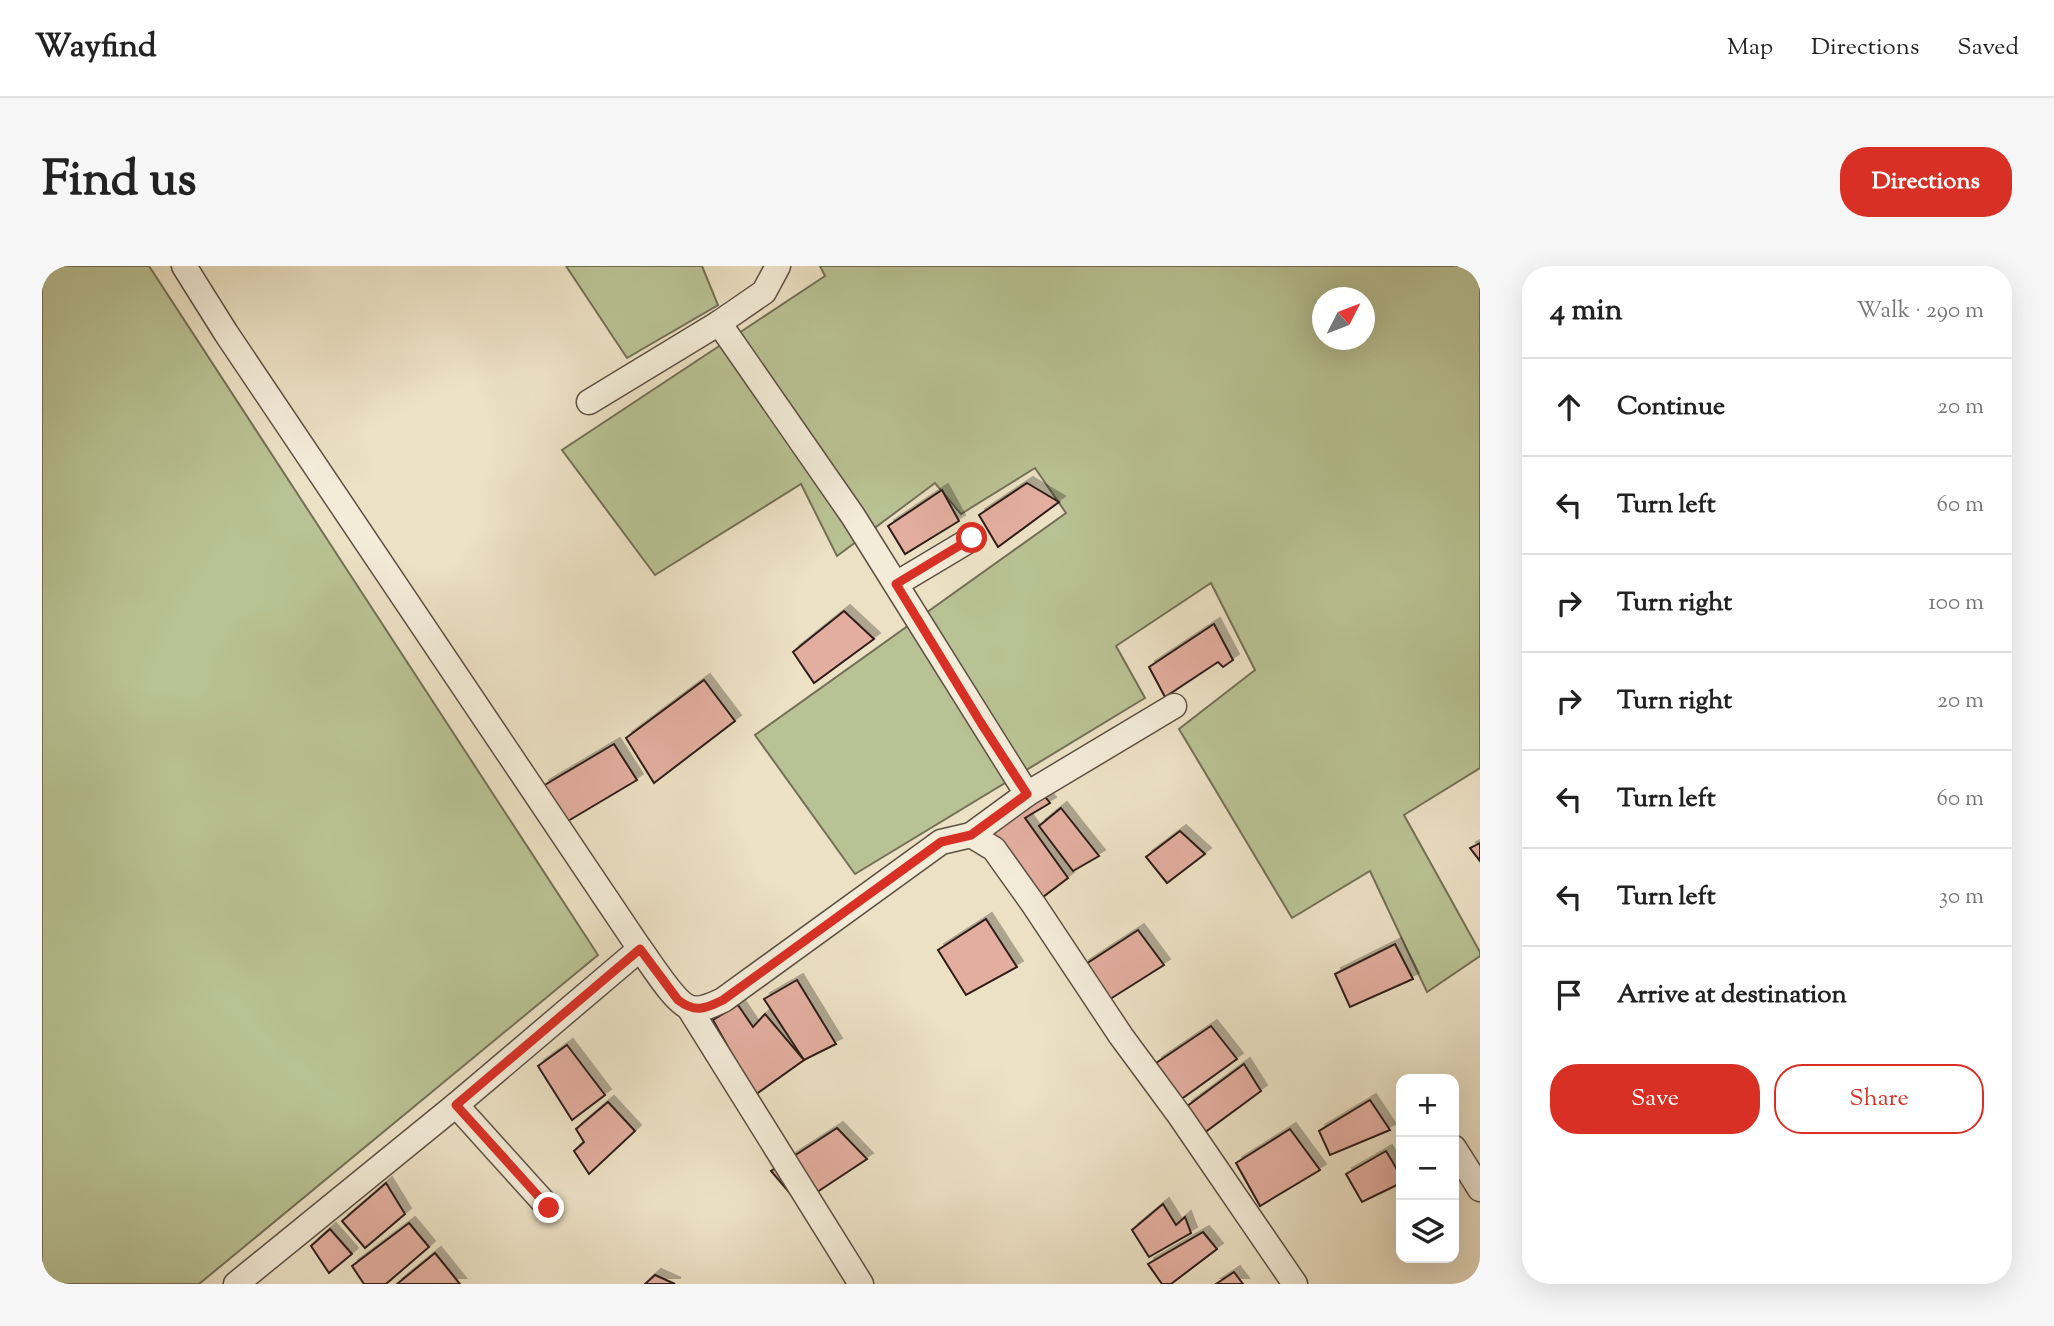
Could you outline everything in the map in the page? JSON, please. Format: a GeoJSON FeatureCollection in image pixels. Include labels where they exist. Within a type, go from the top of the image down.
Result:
{"type":"FeatureCollection","features":[{"type":"Feature","properties":{"kind":"street"},"geometry":{"type":"LineString","coordinates":[[184,266],[233,344],[640,949],[678,1000],[689,1008],[861,1284]]}},
{"type":"Feature","properties":{"kind":"street"},"geometry":{"type":"LineString","coordinates":[[589,402],[719,323],[764,292],[778,266]]}},
{"type":"Feature","properties":{"kind":"street"},"geometry":{"type":"LineString","coordinates":[[719,323],[853,516],[1027,794]]}},
{"type":"Feature","properties":{"kind":"street"},"geometry":{"type":"LineString","coordinates":[[896,584],[972,538]]}},
{"type":"Feature","properties":{"kind":"street"},"geometry":{"type":"LineString","coordinates":[[689,1008],[704,1008],[723,1000],[941,842],[971,835],[1027,794],[1174,706]]}},
{"type":"Feature","properties":{"kind":"street"},"geometry":{"type":"LineString","coordinates":[[971,835],[994,849],[1295,1284]]}},
{"type":"Feature","properties":{"kind":"street"},"geometry":{"type":"LineString","coordinates":[[236,1284],[456,1105],[640,949]]}},
{"type":"Feature","properties":{"kind":"street"},"geometry":{"type":"LineString","coordinates":[[456,1105],[549,1208]]}},
{"type":"Feature","properties":{"kind":"street"},"geometry":{"type":"LineString","coordinates":[[1459,1156],[1480,1189]]}},
{"type":"Feature","properties":{"kind":"green space"},"geometry":{"type":"Polygon","coordinates":[[[42,266],[149,266],[598,955],[199,1284],[50,1284],[42,1273],[42,266]]]}},
{"type":"Feature","properties":{"kind":"green space"},"geometry":{"type":"Polygon","coordinates":[[[566,266],[702,266],[718,305],[627,358],[566,266]]]}},
{"type":"Feature","properties":{"kind":"green space"},"geometry":{"type":"Polygon","coordinates":[[[820,266],[1480,266],[1480,768],[1404,815],[1480,956],[1427,992],[1370,871],[1292,918],[1179,729],[1255,670],[1211,583],[1116,646],[1145,698],[855,874],[755,735],[1066,513],[1035,468],[961,514],[935,483],[837,556],[801,484],[655,575],[562,450],[825,276],[820,266]]]}},
{"type":"Feature","properties":{"kind":"building"},"geometry":{"type":"Polygon","coordinates":[[[1027,483],[1059,502],[998,547],[979,515],[1027,483]]]}},
{"type":"Feature","properties":{"kind":"building"},"geometry":{"type":"Polygon","coordinates":[[[942,490],[959,521],[905,554],[888,526],[942,490]]]}},
{"type":"Feature","properties":{"kind":"building"},"geometry":{"type":"Polygon","coordinates":[[[844,611],[874,639],[814,683],[793,652],[844,611]]]}},
{"type":"Feature","properties":{"kind":"building"},"geometry":{"type":"Polygon","coordinates":[[[1214,624],[1233,660],[1223,667],[1218,662],[1165,697],[1149,667],[1214,624]]]}},
{"type":"Feature","properties":{"kind":"building"},"geometry":{"type":"Polygon","coordinates":[[[704,680],[735,721],[654,783],[626,738],[704,680]]]}},
{"type":"Feature","properties":{"kind":"building"},"geometry":{"type":"Polygon","coordinates":[[[614,744],[637,780],[568,821],[543,786],[614,744]]]}},
{"type":"Feature","properties":{"kind":"building"},"geometry":{"type":"Polygon","coordinates":[[[1042,793],[1050,803],[1025,818],[1068,878],[1039,900],[989,833],[1042,793]]]}},
{"type":"Feature","properties":{"kind":"building"},"geometry":{"type":"Polygon","coordinates":[[[1061,808],[1099,856],[1073,871],[1039,826],[1061,808]]]}},
{"type":"Feature","properties":{"kind":"building"},"geometry":{"type":"Polygon","coordinates":[[[1180,831],[1205,854],[1167,883],[1146,857],[1180,831]]]}},
{"type":"Feature","properties":{"kind":"building"},"geometry":{"type":"Polygon","coordinates":[[[1480,843],[1480,861],[1470,848],[1480,843]]]}},
{"type":"Feature","properties":{"kind":"building"},"geometry":{"type":"Polygon","coordinates":[[[986,919],[1017,967],[966,995],[938,950],[986,919]]]}},
{"type":"Feature","properties":{"kind":"building"},"geometry":{"type":"Polygon","coordinates":[[[1138,930],[1164,965],[1107,1001],[1083,966],[1138,930]]]}},
{"type":"Feature","properties":{"kind":"building"},"geometry":{"type":"Polygon","coordinates":[[[1395,944],[1413,979],[1350,1007],[1335,974],[1395,944]]]}},
{"type":"Feature","properties":{"kind":"building"},"geometry":{"type":"Polygon","coordinates":[[[797,980],[836,1044],[804,1060],[764,999],[797,980]]]}},
{"type":"Feature","properties":{"kind":"building"},"geometry":{"type":"Polygon","coordinates":[[[738,1005],[753,1027],[765,1014],[804,1060],[755,1095],[713,1020],[738,1005]]]}},
{"type":"Feature","properties":{"kind":"building"},"geometry":{"type":"Polygon","coordinates":[[[1211,1026],[1237,1059],[1180,1100],[1156,1063],[1211,1026]]]}},
{"type":"Feature","properties":{"kind":"building"},"geometry":{"type":"Polygon","coordinates":[[[567,1045],[605,1095],[572,1120],[538,1066],[567,1045]]]}},
{"type":"Feature","properties":{"kind":"building"},"geometry":{"type":"Polygon","coordinates":[[[1244,1064],[1261,1091],[1204,1133],[1186,1107],[1244,1064]]]}},
{"type":"Feature","properties":{"kind":"building"},"geometry":{"type":"Polygon","coordinates":[[[1370,1100],[1390,1130],[1330,1155],[1319,1131],[1370,1100]]]}},
{"type":"Feature","properties":{"kind":"building"},"geometry":{"type":"Polygon","coordinates":[[[608,1102],[635,1131],[589,1174],[574,1151],[584,1142],[576,1129],[608,1102]]]}},
{"type":"Feature","properties":{"kind":"building"},"geometry":{"type":"Polygon","coordinates":[[[837,1128],[867,1159],[799,1204],[771,1171],[837,1128]]]}},
{"type":"Feature","properties":{"kind":"building"},"geometry":{"type":"Polygon","coordinates":[[[1290,1129],[1320,1170],[1260,1206],[1236,1163],[1290,1129]]]}},
{"type":"Feature","properties":{"kind":"building"},"geometry":{"type":"Polygon","coordinates":[[[1386,1151],[1396,1168],[1396,1185],[1362,1202],[1346,1174],[1386,1151]]]}},
{"type":"Feature","properties":{"kind":"building"},"geometry":{"type":"Polygon","coordinates":[[[386,1183],[405,1214],[365,1248],[342,1221],[386,1183]]]}},
{"type":"Feature","properties":{"kind":"building"},"geometry":{"type":"Polygon","coordinates":[[[1163,1204],[1176,1225],[1185,1217],[1191,1233],[1149,1257],[1132,1230],[1163,1204]]]}},
{"type":"Feature","properties":{"kind":"building"},"geometry":{"type":"Polygon","coordinates":[[[409,1223],[429,1247],[386,1284],[364,1284],[352,1266],[409,1223]]]}},
{"type":"Feature","properties":{"kind":"building"},"geometry":{"type":"Polygon","coordinates":[[[330,1229],[352,1254],[329,1273],[311,1246],[330,1229]]]}},
{"type":"Feature","properties":{"kind":"building"},"geometry":{"type":"Polygon","coordinates":[[[1203,1232],[1217,1249],[1171,1284],[1162,1284],[1148,1264],[1203,1232]]]}},
{"type":"Feature","properties":{"kind":"building"},"geometry":{"type":"Polygon","coordinates":[[[435,1253],[460,1284],[397,1284],[435,1253]]]}},
{"type":"Feature","properties":{"kind":"building"},"geometry":{"type":"Polygon","coordinates":[[[1234,1272],[1243,1284],[1216,1284],[1234,1272]]]}},
{"type":"Feature","properties":{"kind":"building"},"geometry":{"type":"Polygon","coordinates":[[[655,1275],[675,1284],[645,1284],[655,1275]]]}},
{"type":"Feature","properties":{"kind":"route"},"geometry":{"type":"LineString","coordinates":[[549,1208],[456,1105],[640,949],[685,1006],[696,1009],[712,1005],[723,1000],[941,842],[971,835],[1027,794],[896,584],[972,538]]}}]}
